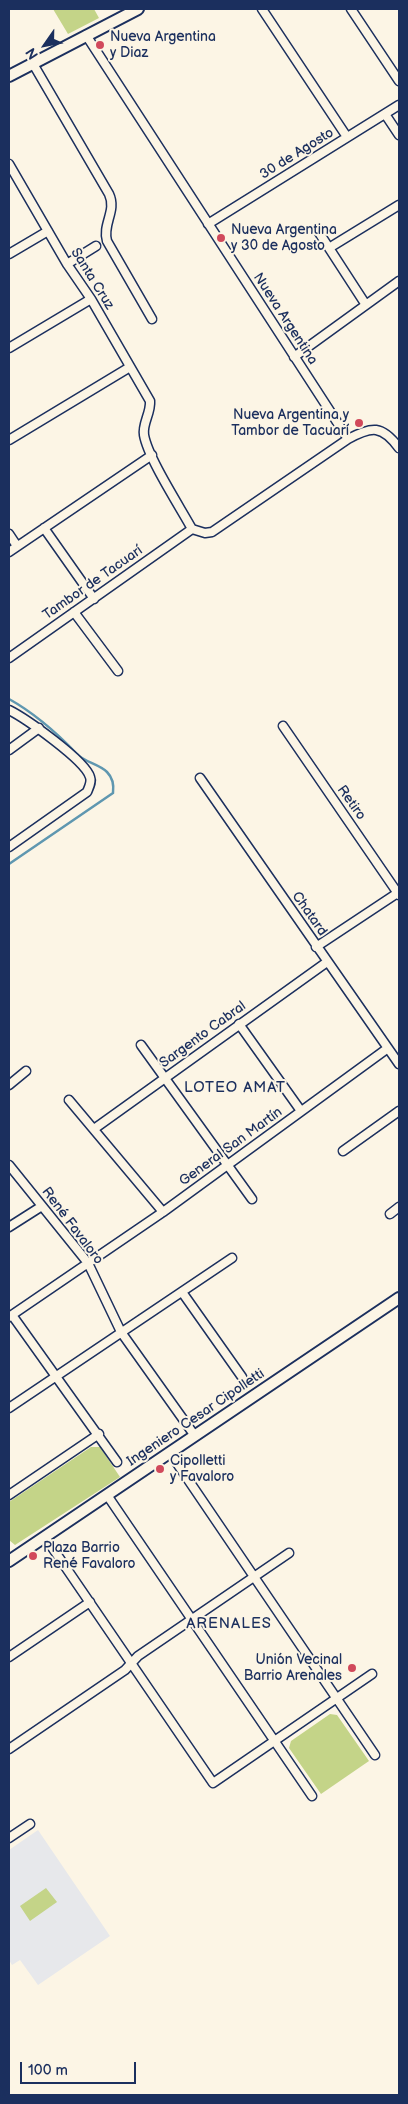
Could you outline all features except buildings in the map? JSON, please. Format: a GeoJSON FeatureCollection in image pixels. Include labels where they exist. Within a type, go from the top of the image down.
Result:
{"type":"FeatureCollection","features":[{"type":"Feature","properties":{"kind":"street"},"geometry":{"type":"LineString","coordinates":[[9,76],[32,62],[138,9]]}},
{"type":"Feature","properties":{"kind":"street"},"geometry":{"type":"LineString","coordinates":[[262,9],[347,138]]}},
{"type":"Feature","properties":{"kind":"street"},"geometry":{"type":"LineString","coordinates":[[351,9],[399,81]]}},
{"type":"Feature","properties":{"kind":"street","name":"Nueva Argentina"},"geometry":{"type":"LineString","coordinates":[[86,35],[348,439]]}},
{"type":"Feature","properties":{"kind":"street"},"geometry":{"type":"LineString","coordinates":[[32,62],[109,194],[112,206],[105,228],[107,241],[152,320]]}},
{"type":"Feature","properties":{"kind":"street","name":"30 de Agosto"},"geometry":{"type":"LineString","coordinates":[[208,224],[399,105]]}},
{"type":"Feature","properties":{"kind":"street"},"geometry":{"type":"LineString","coordinates":[[385,114],[399,134]]}},
{"type":"Feature","properties":{"kind":"street","name":"Santa Cruz"},"geometry":{"type":"LineString","coordinates":[[9,164],[150,401],[144,435],[152,455]]}},
{"type":"Feature","properties":{"kind":"street"},"geometry":{"type":"LineString","coordinates":[[329,248],[399,205]]}},
{"type":"Feature","properties":{"kind":"street"},"geometry":{"type":"LineString","coordinates":[[9,254],[48,231]]}},
{"type":"Feature","properties":{"kind":"street"},"geometry":{"type":"LineString","coordinates":[[318,231],[366,305]]}},
{"type":"Feature","properties":{"kind":"street"},"geometry":{"type":"LineString","coordinates":[[67,264],[96,246]]}},
{"type":"Feature","properties":{"kind":"street"},"geometry":{"type":"LineString","coordinates":[[294,356],[399,281]]}},
{"type":"Feature","properties":{"kind":"street"},"geometry":{"type":"LineString","coordinates":[[9,348],[91,299]]}},
{"type":"Feature","properties":{"kind":"street"},"geometry":{"type":"LineString","coordinates":[[9,440],[130,366]]}},
{"type":"Feature","properties":{"kind":"street"},"geometry":{"type":"LineString","coordinates":[[9,552],[152,455],[192,529],[205,534],[212,532],[348,439],[371,429],[380,430],[392,439],[399,448]]}},
{"type":"Feature","properties":{"kind":"street"},"geometry":{"type":"LineString","coordinates":[[44,528],[94,599]]}},
{"type":"Feature","properties":{"kind":"street","name":"Tambor de Tacuarí"},"geometry":{"type":"LineString","coordinates":[[9,658],[192,529]]}},
{"type":"Feature","properties":{"kind":"street"},"geometry":{"type":"LineString","coordinates":[[9,534],[18,546]]}},
{"type":"Feature","properties":{"kind":"street"},"geometry":{"type":"LineString","coordinates":[[74,612],[118,671]]}},
{"type":"Feature","properties":{"kind":"street"},"geometry":{"type":"LineString","coordinates":[[9,710],[39,728],[87,772],[91,784],[87,792],[9,847]]}},
{"type":"Feature","properties":{"kind":"street","name":"Retiro"},"geometry":{"type":"LineString","coordinates":[[283,726],[399,893]]}},
{"type":"Feature","properties":{"kind":"street"},"geometry":{"type":"LineString","coordinates":[[9,750],[39,728]]}},
{"type":"Feature","properties":{"kind":"street","name":"Chatard"},"geometry":{"type":"LineString","coordinates":[[200,778],[316,948],[399,1064]]}},
{"type":"Feature","properties":{"kind":"street"},"geometry":{"type":"LineString","coordinates":[[316,948],[399,893]]}},
{"type":"Feature","properties":{"kind":"street","name":"Sargento Cabral"},"geometry":{"type":"LineString","coordinates":[[94,1129],[327,962]]}},
{"type":"Feature","properties":{"kind":"street"},"geometry":{"type":"LineString","coordinates":[[239,1024],[301,1111]]}},
{"type":"Feature","properties":{"kind":"street"},"geometry":{"type":"LineString","coordinates":[[141,1046],[252,1199]]}},
{"type":"Feature","properties":{"kind":"street","name":"General San Martín"},"geometry":{"type":"LineString","coordinates":[[10,1316],[228,1166],[388,1048]]}},
{"type":"Feature","properties":{"kind":"street"},"geometry":{"type":"LineString","coordinates":[[9,1085],[26,1071]]}},
{"type":"Feature","properties":{"kind":"street"},"geometry":{"type":"LineString","coordinates":[[70,1100],[163,1212]]}},
{"type":"Feature","properties":{"kind":"street"},"geometry":{"type":"LineString","coordinates":[[343,1151],[399,1111]]}},
{"type":"Feature","properties":{"kind":"street","name":"René Favaloro"},"geometry":{"type":"LineString","coordinates":[[9,1165],[88,1263],[121,1332],[195,1436]]}},
{"type":"Feature","properties":{"kind":"street"},"geometry":{"type":"LineString","coordinates":[[9,1227],[42,1206]]}},
{"type":"Feature","properties":{"kind":"street"},"geometry":{"type":"LineString","coordinates":[[390,1214],[399,1207]]}},
{"type":"Feature","properties":{"kind":"street"},"geometry":{"type":"LineString","coordinates":[[9,1408],[232,1258]]}},
{"type":"Feature","properties":{"kind":"street"},"geometry":{"type":"LineString","coordinates":[[182,1292],[242,1377]]}},
{"type":"Feature","properties":{"kind":"street","name":"Ingeniero Cesar Cipolletti"},"geometry":{"type":"LineString","coordinates":[[11,1556],[46,1537],[399,1298]]}},
{"type":"Feature","properties":{"kind":"street"},"geometry":{"type":"LineString","coordinates":[[10,1316],[57,1375],[117,1462]]}},
{"type":"Feature","properties":{"kind":"street"},"geometry":{"type":"LineString","coordinates":[[9,1495],[99,1434]]}},
{"type":"Feature","properties":{"kind":"street"},"geometry":{"type":"LineString","coordinates":[[170,1453],[375,1755]]}},
{"type":"Feature","properties":{"kind":"street"},"geometry":{"type":"LineString","coordinates":[[107,1495],[312,1796]]}},
{"type":"Feature","properties":{"kind":"street"},"geometry":{"type":"LineString","coordinates":[[46,1537],[212,1783],[372,1674]]}},
{"type":"Feature","properties":{"kind":"street"},"geometry":{"type":"LineString","coordinates":[[9,1749],[125,1670],[138,1656],[288,1553]]}},
{"type":"Feature","properties":{"kind":"street"},"geometry":{"type":"LineString","coordinates":[[9,1657],[90,1602]]}},
{"type":"Feature","properties":{"kind":"street"},"geometry":{"type":"LineString","coordinates":[[9,1838],[30,1824]]}},
{"type":"Feature","properties":{"kind":"shaded area"},"geometry":{"type":"Polygon","coordinates":[[[38,1830],[110,1936],[38,1985],[20,1960],[12,1965],[9,1960],[9,1850],[38,1830]]]}},
{"type":"Feature","properties":{"kind":"green space"},"geometry":{"type":"Polygon","coordinates":[[[53,9],[94,9],[99,18],[68,34],[53,9]]]}},
{"type":"Feature","properties":{"kind":"green space"},"geometry":{"type":"Polygon","coordinates":[[[91,1447],[100,1447],[120,1477],[15,1545],[9,1540],[9,1502],[91,1447]]]}},
{"type":"Feature","properties":{"kind":"green space"},"geometry":{"type":"Polygon","coordinates":[[[330,1714],[337,1715],[369,1761],[321,1794],[289,1748],[291,1741],[330,1714]]]}},
{"type":"Feature","properties":{"kind":"green space"},"geometry":{"type":"Polygon","coordinates":[[[46,1888],[57,1902],[30,1921],[20,1906],[46,1888]]]}},
{"type":"Feature","properties":{"kind":"waterway"},"geometry":{"type":"LineString","coordinates":[[9,699],[45,724],[80,757],[107,772],[112,779],[113,787],[113,793],[9,864]]}},
{"type":"Feature","properties":{"kind":"place","name":"Nueva Argentina y Diaz"},"geometry":{"type":"Point","coordinates":[100,45]}},
{"type":"Feature","properties":{"kind":"place","name":"Nueva Argentina y 30 de Agosto"},"geometry":{"type":"Point","coordinates":[221,238]}},
{"type":"Feature","properties":{"kind":"place","name":"Nueva Argentina y Tambor de Tacuarí"},"geometry":{"type":"Point","coordinates":[359,423]}},
{"type":"Feature","properties":{"kind":"place","name":"Cipolletti y Favaloro"},"geometry":{"type":"Point","coordinates":[160,1469]}},
{"type":"Feature","properties":{"kind":"place","name":"Plaza Barrio René Favaloro"},"geometry":{"type":"Point","coordinates":[33,1556]}},
{"type":"Feature","properties":{"kind":"place","name":"Unión Vecinal Barrio Arenales"},"geometry":{"type":"Point","coordinates":[352,1668]}},
{"type":"Feature","properties":{"kind":"district","name":"LOTEO AMAT"},"geometry":{"type":"Point","coordinates":[235,1088]}},
{"type":"Feature","properties":{"kind":"district","name":"ARENALES"},"geometry":{"type":"Point","coordinates":[229,1624]}}]}
